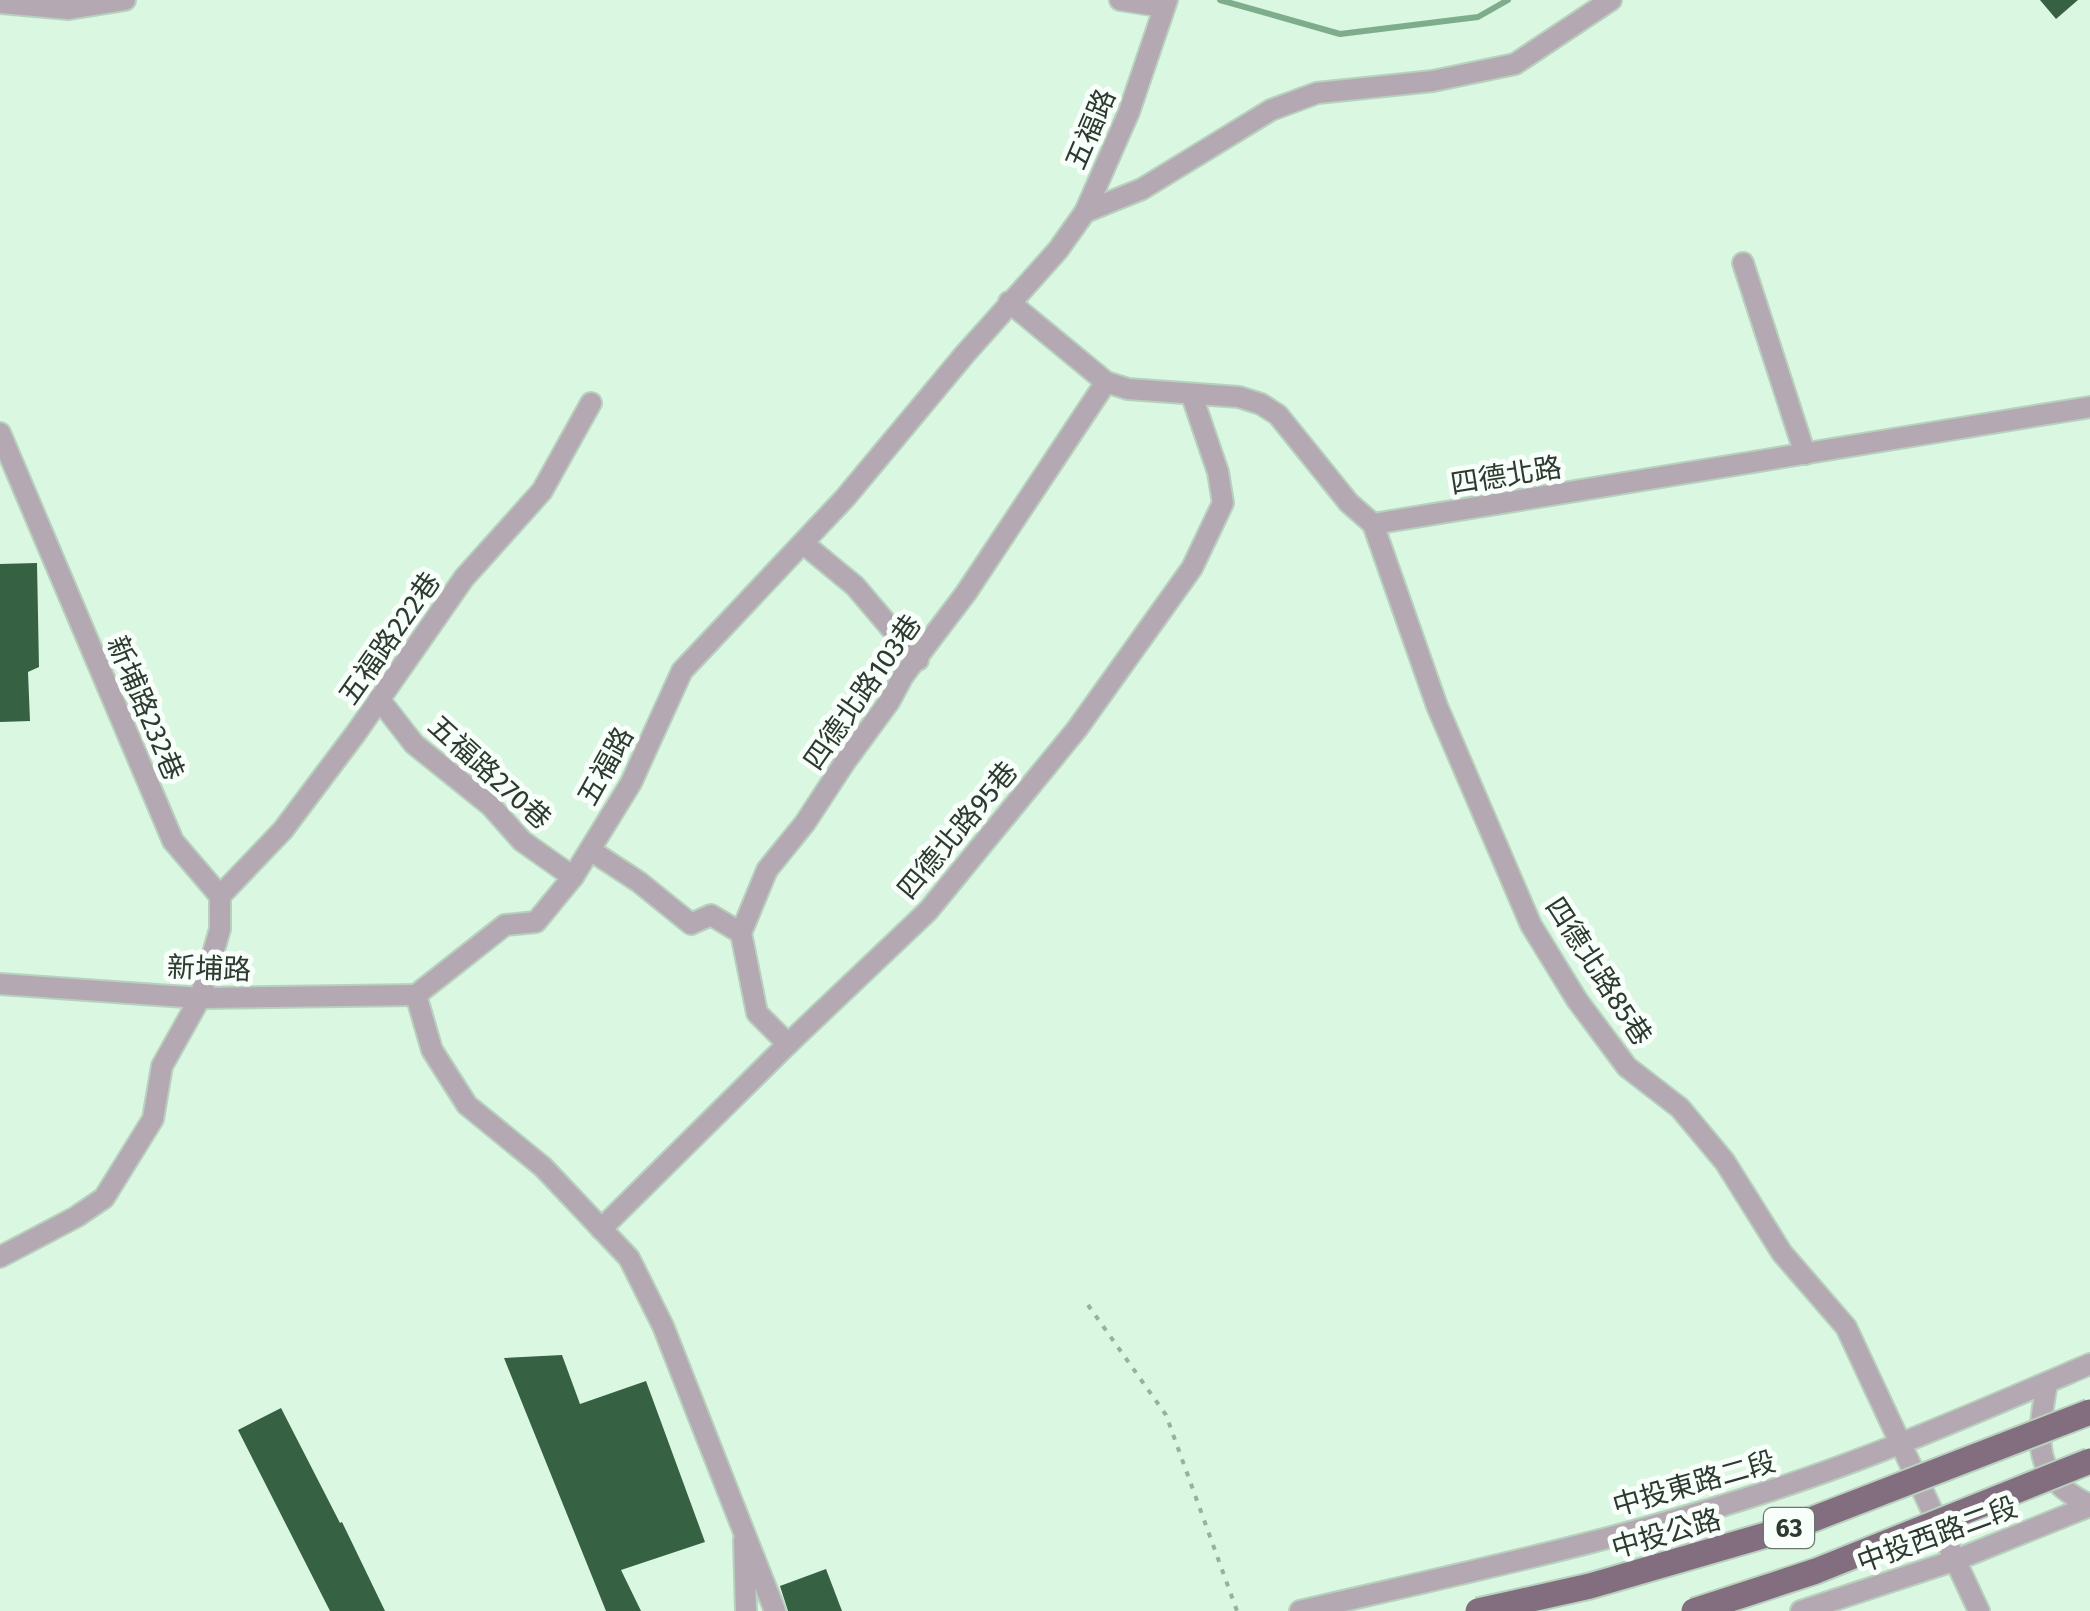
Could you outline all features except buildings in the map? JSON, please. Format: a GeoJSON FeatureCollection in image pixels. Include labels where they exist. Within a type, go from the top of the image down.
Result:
{"type":"FeatureCollection","features":[{"type":"Feature","properties":{"kind":"main road","name":"中投公路"},"geometry":{"type":"LineString","coordinates":[[1478,1611],[1590,1586],[1790,1528],[2090,1412]]}},
{"type":"Feature","properties":{"kind":"main road","name":"63"},"geometry":{"type":"LineString","coordinates":[[1694,1611],[1888,1544],[2090,1461]]}},
{"type":"Feature","properties":{"kind":"street"},"geometry":{"type":"LineString","coordinates":[[0,3],[69,9],[125,0]]}},
{"type":"Feature","properties":{"kind":"street"},"geometry":{"type":"LineString","coordinates":[[1120,0],[1165,4]]}},
{"type":"Feature","properties":{"kind":"street"},"geometry":{"type":"LineString","coordinates":[[1086,212],[1142,189],[1271,110],[1317,93],[1432,82],[1515,64],[1611,0]]}},
{"type":"Feature","properties":{"kind":"street","name":"五福路"},"geometry":{"type":"LineString","coordinates":[[416,995],[505,925],[536,922],[573,876],[630,783],[682,671],[804,544],[1009,302],[1058,250],[1086,212],[1129,112],[1165,4]]}},
{"type":"Feature","properties":{"kind":"street"},"geometry":{"type":"LineString","coordinates":[[1743,263],[1805,454]]}},
{"type":"Feature","properties":{"kind":"street"},"geometry":{"type":"LineString","coordinates":[[1009,302],[1106,382],[1128,389],[1239,397],[1270,410],[1350,504],[1373,524]]}},
{"type":"Feature","properties":{"kind":"street","name":"四德北路103巷"},"geometry":{"type":"LineString","coordinates":[[741,933],[767,870],[805,823],[1106,382]]}},
{"type":"Feature","properties":{"kind":"street","name":"四德北路95巷"},"geometry":{"type":"LineString","coordinates":[[601,1229],[928,911],[1077,729],[1192,568],[1224,503],[1218,472],[1192,396]]}},
{"type":"Feature","properties":{"kind":"street","name":"五福路222巷"},"geometry":{"type":"LineString","coordinates":[[220,896],[283,830],[464,578],[542,491],[591,403]]}},
{"type":"Feature","properties":{"kind":"street","name":"四德北路"},"geometry":{"type":"LineString","coordinates":[[1373,524],[2090,407]]}},
{"type":"Feature","properties":{"kind":"street","name":"新埔路232巷"},"geometry":{"type":"LineString","coordinates":[[0,433],[173,841],[220,896]]}},
{"type":"Feature","properties":{"kind":"street","name":"四德北路85巷"},"geometry":{"type":"LineString","coordinates":[[1373,524],[1436,706],[1531,925],[1577,1000],[1627,1067],[1680,1108],[1725,1162],[1782,1253],[1846,1327],[1979,1611]]}},
{"type":"Feature","properties":{"kind":"street"},"geometry":{"type":"LineString","coordinates":[[804,544],[855,586],[918,660]]}},
{"type":"Feature","properties":{"kind":"street","name":"五福路270巷"},"geometry":{"type":"LineString","coordinates":[[379,699],[414,744],[490,806],[522,841],[573,876]]}},
{"type":"Feature","properties":{"kind":"street"},"geometry":{"type":"LineString","coordinates":[[590,850],[639,882],[691,924],[711,915],[741,933],[757,1013],[788,1044]]}},
{"type":"Feature","properties":{"kind":"street"},"geometry":{"type":"LineString","coordinates":[[0,1257],[104,1198],[153,1119],[162,1066],[200,998],[220,929],[220,896]]}},
{"type":"Feature","properties":{"kind":"street","name":"新埔路"},"geometry":{"type":"LineString","coordinates":[[0,984],[200,998],[416,995]]}},
{"type":"Feature","properties":{"kind":"street"},"geometry":{"type":"LineString","coordinates":[[416,995],[432,1050],[467,1105],[543,1167],[629,1258],[662,1326],[775,1611]]}},
{"type":"Feature","properties":{"kind":"street","name":"中投東路二段"},"geometry":{"type":"LineString","coordinates":[[1300,1611],[1571,1548],[1772,1490],[1900,1444],[2090,1364]]}},
{"type":"Feature","properties":{"kind":"street"},"geometry":{"type":"LineString","coordinates":[[2046,1382],[2039,1426],[2043,1461],[2055,1484],[2090,1506]]}},
{"type":"Feature","properties":{"kind":"street","name":"中投西路二段"},"geometry":{"type":"LineString","coordinates":[[1800,1611],[1956,1560],[2090,1506]]}},
{"type":"Feature","properties":{"kind":"street"},"geometry":{"type":"LineString","coordinates":[[743,1523],[746,1611]]}},
{"type":"Feature","properties":{"kind":"path"},"geometry":{"type":"LineString","coordinates":[[1088,1305],[1166,1415],[1237,1611]]}},
{"type":"Feature","properties":{"kind":"waterway"},"geometry":{"type":"LineString","coordinates":[[1220,0],[1340,34],[1478,17],[1508,0]]}}]}
